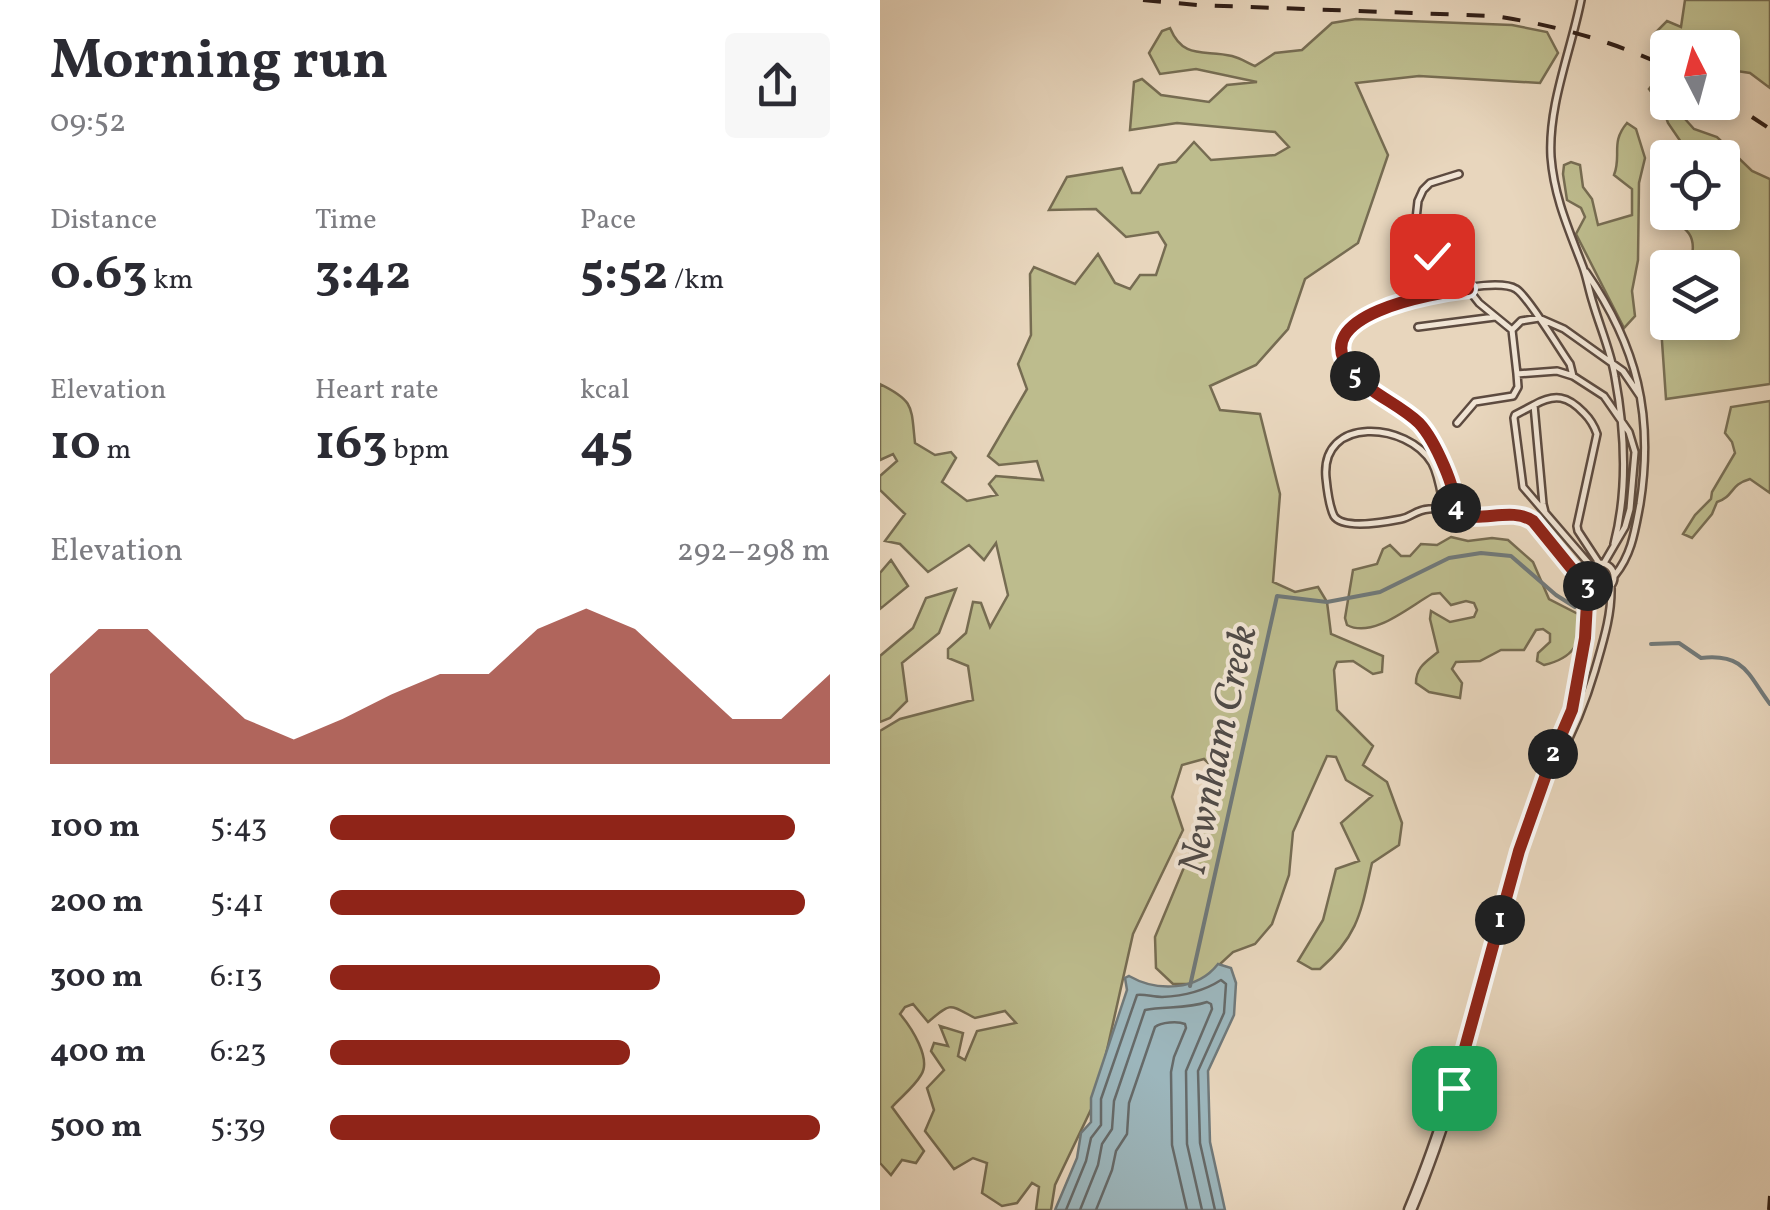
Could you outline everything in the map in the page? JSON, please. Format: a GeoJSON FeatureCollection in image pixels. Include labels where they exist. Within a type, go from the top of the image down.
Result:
{"type":"FeatureCollection","features":[{"type":"Feature","properties":{"kind":"street"},"geometry":{"type":"LineString","coordinates":[[1410,1210],[1450,1103],[1519,851],[1542,786]]}},
{"type":"Feature","properties":{"kind":"lane"},"geometry":{"type":"LineString","coordinates":[[1580,0],[1553,116],[1551,157],[1558,204],[1584,269],[1612,361],[1624,450],[1614,544]]}},
{"type":"Feature","properties":{"kind":"lane"},"geometry":{"type":"LineString","coordinates":[[1457,423],[1474,402],[1513,396],[1518,387],[1512,330],[1478,304],[1426,248],[1420,236],[1416,219],[1423,190],[1430,183],[1459,174]]}},
{"type":"Feature","properties":{"kind":"lane"},"geometry":{"type":"LineString","coordinates":[[1542,786],[1582,713],[1607,628],[1615,575],[1630,552],[1642,487],[1646,434],[1634,368],[1600,293],[1584,269]]}},
{"type":"Feature","properties":{"kind":"lane"},"geometry":{"type":"LineString","coordinates":[[1455,513],[1457,504],[1427,434],[1418,423],[1368,388],[1346,364],[1341,352],[1346,331],[1356,321],[1422,297],[1501,284],[1518,289],[1570,364],[1573,376]]}},
{"type":"Feature","properties":{"kind":"lane"},"geometry":{"type":"LineString","coordinates":[[1418,327],[1496,318]]}},
{"type":"Feature","properties":{"kind":"lane"},"geometry":{"type":"LineString","coordinates":[[1512,330],[1522,321],[1539,318],[1564,329],[1612,361],[1640,396]]}},
{"type":"Feature","properties":{"kind":"lane"},"geometry":{"type":"LineString","coordinates":[[1517,374],[1557,371],[1573,376],[1604,396],[1629,432],[1635,452],[1625,527],[1601,563],[1590,566]]}},
{"type":"Feature","properties":{"kind":"lane"},"geometry":{"type":"LineString","coordinates":[[1590,566],[1522,488],[1514,415],[1548,398],[1574,402],[1596,428],[1577,526],[1601,563],[1611,567],[1615,575]]}},
{"type":"Feature","properties":{"kind":"lane"},"geometry":{"type":"LineString","coordinates":[[1534,405],[1545,512]]}},
{"type":"Feature","properties":{"kind":"lane"},"geometry":{"type":"LineString","coordinates":[[1444,508],[1431,462],[1403,436],[1376,431],[1352,434],[1329,452],[1326,478],[1332,508],[1340,521],[1390,521],[1406,519],[1416,510],[1444,508],[1474,518],[1518,514],[1533,521],[1572,569],[1586,576]]}},
{"type":"Feature","properties":{"kind":"lane"},"geometry":{"type":"LineString","coordinates":[[1542,786],[1572,710],[1585,638],[1586,576],[1590,566]]}},
{"type":"Feature","properties":{"kind":"lane"},"geometry":{"type":"LineString","coordinates":[[1588,585],[1600,591],[1612,586]]}},
{"type":"Feature","properties":{"kind":"shaded area"},"geometry":{"type":"Polygon","coordinates":[[[1685,0],[1770,0],[1770,88],[1750,73],[1740,72],[1740,30],[1658,30],[1667,21],[1681,27],[1685,0]]]}},
{"type":"Feature","properties":{"kind":"shaded area"},"geometry":{"type":"Polygon","coordinates":[[[1356,19],[1512,25],[1547,32],[1558,53],[1540,83],[1419,76],[1356,83],[1388,155],[1358,243],[1305,279],[1288,329],[1256,365],[1210,386],[1220,410],[1260,414],[1280,494],[1273,582],[1295,592],[1318,587],[1327,602],[1331,634],[1383,656],[1382,672],[1373,674],[1353,661],[1337,662],[1337,710],[1373,746],[1363,765],[1387,782],[1402,823],[1399,845],[1372,863],[1356,921],[1333,957],[1320,969],[1298,961],[1323,920],[1336,869],[1359,861],[1341,823],[1372,796],[1346,780],[1336,757],[1327,756],[1293,832],[1289,875],[1272,924],[1255,944],[1233,952],[1205,978],[1191,984],[1173,984],[1156,968],[1155,937],[1222,776],[1204,759],[1182,765],[1172,797],[1183,830],[1133,934],[1096,1099],[1055,1185],[1051,1210],[1036,1210],[1039,1187],[1032,1183],[1017,1203],[1002,1206],[982,1193],[987,1163],[973,1158],[954,1169],[925,1131],[934,1110],[927,1088],[944,1070],[931,1051],[934,1043],[948,1046],[940,1026],[963,1033],[958,1056],[965,1060],[977,1031],[1016,1023],[1005,1011],[975,1018],[950,1007],[928,1022],[913,1004],[900,1014],[919,1043],[924,1068],[915,1084],[892,1107],[924,1151],[916,1163],[902,1160],[891,1175],[880,1163],[880,731],[900,719],[973,700],[968,666],[948,658],[948,649],[966,633],[973,602],[981,603],[990,627],[1008,595],[996,543],[984,560],[969,545],[928,572],[900,544],[885,541],[905,514],[880,490],[880,476],[897,461],[893,454],[880,460],[880,384],[900,395],[909,406],[915,443],[935,455],[951,452],[956,458],[942,482],[967,501],[997,495],[989,484],[996,476],[1043,480],[1037,461],[999,465],[988,456],[1027,389],[1018,364],[1031,335],[1030,274],[1034,267],[1075,284],[1098,254],[1115,283],[1130,289],[1140,275],[1156,275],[1166,245],[1158,232],[1126,237],[1096,209],[1049,210],[1067,177],[1122,168],[1132,193],[1140,193],[1159,165],[1176,162],[1194,142],[1211,160],[1275,155],[1289,147],[1275,132],[1177,123],[1130,130],[1134,82],[1142,79],[1161,95],[1209,102],[1227,85],[1257,82],[1196,69],[1160,74],[1149,53],[1162,31],[1170,28],[1189,50],[1232,56],[1255,66],[1275,53],[1302,50],[1332,23],[1356,19]]]}},
{"type":"Feature","properties":{"kind":"shaded area"},"geometry":{"type":"Polygon","coordinates":[[[1667,120],[1686,120],[1694,129],[1720,140],[1680,140],[1667,120]]]}},
{"type":"Feature","properties":{"kind":"shaded area"},"geometry":{"type":"Polygon","coordinates":[[[1627,123],[1636,129],[1645,158],[1639,183],[1638,260],[1632,291],[1635,316],[1624,328],[1576,234],[1585,217],[1581,208],[1567,200],[1563,174],[1564,165],[1580,165],[1583,187],[1592,199],[1598,225],[1632,215],[1632,189],[1614,175],[1619,137],[1627,123]]]}},
{"type":"Feature","properties":{"kind":"shaded area"},"geometry":{"type":"Polygon","coordinates":[[[1740,159],[1752,171],[1770,179],[1770,384],[1666,399],[1662,340],[1740,340],[1740,250],[1693,250],[1685,230],[1740,230],[1740,159]]]}},
{"type":"Feature","properties":{"kind":"shaded area"},"geometry":{"type":"Polygon","coordinates":[[[1770,401],[1770,493],[1750,479],[1743,481],[1717,502],[1692,538],[1683,534],[1711,499],[1735,453],[1725,433],[1731,407],[1770,401]]]}},
{"type":"Feature","properties":{"kind":"shaded area"},"geometry":{"type":"Polygon","coordinates":[[[1451,537],[1468,541],[1508,540],[1533,562],[1549,599],[1578,614],[1579,634],[1569,654],[1544,665],[1537,661],[1538,653],[1550,642],[1550,634],[1543,629],[1536,630],[1524,650],[1501,650],[1480,661],[1456,662],[1452,669],[1462,683],[1460,698],[1429,692],[1416,683],[1416,677],[1438,652],[1431,611],[1450,622],[1474,617],[1474,603],[1451,605],[1440,593],[1432,594],[1380,625],[1347,625],[1353,570],[1377,564],[1383,549],[1390,545],[1401,556],[1410,556],[1421,544],[1437,545],[1451,537]]]}},
{"type":"Feature","properties":{"kind":"shaded area"},"geometry":{"type":"Polygon","coordinates":[[[891,560],[908,586],[880,609],[880,573],[891,560]]]}},
{"type":"Feature","properties":{"kind":"shaded area"},"geometry":{"type":"Polygon","coordinates":[[[956,589],[939,633],[902,663],[907,701],[880,722],[880,656],[913,628],[926,598],[956,589]]]}},
{"type":"Feature","properties":{"kind":"water"},"geometry":{"type":"Polygon","coordinates":[[[1218,964],[1231,968],[1236,983],[1234,1015],[1208,1071],[1210,1142],[1225,1210],[1055,1210],[1077,1158],[1081,1133],[1091,1122],[1091,1098],[1127,990],[1125,978],[1176,986],[1199,980],[1218,964]]]}},
{"type":"Feature","properties":{"kind":"waterway","name":"Newnham Creek"},"geometry":{"type":"LineString","coordinates":[[1190,986],[1277,596],[1327,602],[1380,592],[1449,558],[1481,553],[1511,556],[1575,607]]}},
{"type":"Feature","properties":{"kind":"waterway","name":"Newnham Creek"},"geometry":{"type":"LineString","coordinates":[[1651,644],[1679,643],[1701,658],[1716,657],[1736,663],[1750,675],[1770,704]]}},
{"type":"Feature","properties":{"kind":"railway"},"geometry":{"type":"LineString","coordinates":[[1143,0],[1494,16],[1583,35],[1650,59]]}},
{"type":"Feature","properties":{"kind":"railway"},"geometry":{"type":"LineString","coordinates":[[1740,109],[1770,129]]}},
{"type":"Feature","properties":{"kind":"railway"},"geometry":{"type":"LineString","coordinates":[[1769,1210],[1770,1196]]}},
{"type":"Feature","properties":{"kind":"route"},"geometry":{"type":"LineString","coordinates":[[1432,256],[1468,289],[1408,301],[1356,321],[1342,341],[1346,364],[1368,388],[1405,412],[1427,434],[1457,504],[1455,513],[1474,518],[1526,516],[1572,569],[1586,576],[1588,585],[1585,638],[1572,710],[1519,851],[1454,1088]]}}]}
